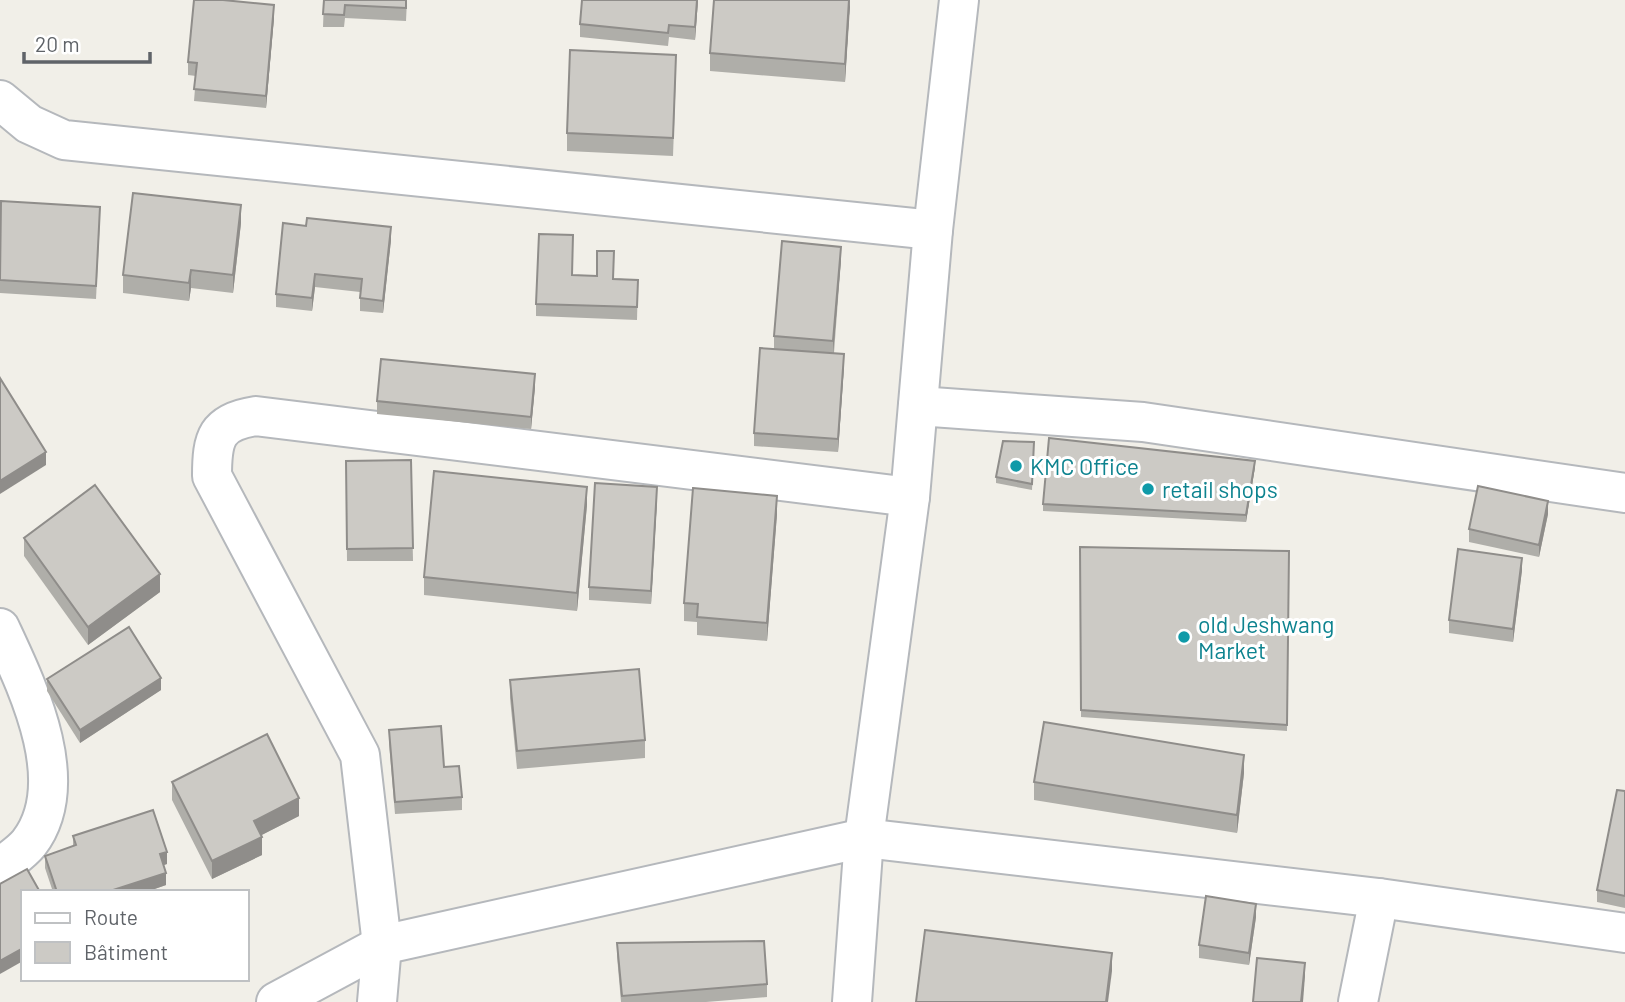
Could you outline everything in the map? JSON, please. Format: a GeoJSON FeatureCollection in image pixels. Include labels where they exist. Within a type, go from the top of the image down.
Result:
{"type":"FeatureCollection","features":[{"type":"Feature","properties":{"kind":"street"},"geometry":{"type":"LineString","coordinates":[[852,1002],[864,838],[910,497],[933,230],[960,0]]}},
{"type":"Feature","properties":{"kind":"street"},"geometry":{"type":"LineString","coordinates":[[0,100],[29,124],[64,140],[933,230]]}},
{"type":"Feature","properties":{"kind":"street"},"geometry":{"type":"LineString","coordinates":[[918,407],[1143,422],[1625,493]]}},
{"type":"Feature","properties":{"kind":"street"},"geometry":{"type":"LineString","coordinates":[[377,1002],[382,945],[360,755],[212,476],[212,448],[218,433],[236,419],[256,416],[910,497]]}},
{"type":"Feature","properties":{"kind":"street"},"geometry":{"type":"LineString","coordinates":[[0,628],[31,693],[43,739],[47,789],[39,826],[28,845],[0,868]]}},
{"type":"Feature","properties":{"kind":"street"},"geometry":{"type":"LineString","coordinates":[[276,1002],[382,945],[864,838],[1379,898],[1625,933]]}},
{"type":"Feature","properties":{"kind":"street"},"geometry":{"type":"LineString","coordinates":[[1358,1002],[1379,898]]}},
{"type":"Feature","properties":{"kind":"building"},"geometry":{"type":"Polygon","coordinates":[[[194,0],[274,5],[266,96],[194,89],[197,63],[188,62],[194,0]]]}},
{"type":"Feature","properties":{"kind":"building"},"geometry":{"type":"Polygon","coordinates":[[[324,0],[406,0],[406,8],[345,5],[344,15],[323,14],[324,0]]]}},
{"type":"Feature","properties":{"kind":"building"},"geometry":{"type":"Polygon","coordinates":[[[582,0],[697,0],[695,27],[669,25],[668,33],[580,24],[582,0]]]}},
{"type":"Feature","properties":{"kind":"building"},"geometry":{"type":"Polygon","coordinates":[[[714,0],[849,0],[845,64],[710,53],[714,0]]]}},
{"type":"Feature","properties":{"kind":"building"},"geometry":{"type":"Polygon","coordinates":[[[570,50],[676,55],[673,138],[567,133],[570,50]]]}},
{"type":"Feature","properties":{"kind":"building"},"geometry":{"type":"Polygon","coordinates":[[[133,193],[241,205],[233,275],[191,270],[189,283],[123,275],[133,193]]]}},
{"type":"Feature","properties":{"kind":"building"},"geometry":{"type":"Polygon","coordinates":[[[1,201],[100,207],[96,286],[0,280],[1,201]]]}},
{"type":"Feature","properties":{"kind":"building"},"geometry":{"type":"Polygon","coordinates":[[[307,218],[391,227],[383,301],[360,298],[362,279],[315,274],[312,298],[276,294],[283,223],[306,226],[307,218]]]}},
{"type":"Feature","properties":{"kind":"building"},"geometry":{"type":"Polygon","coordinates":[[[539,234],[573,235],[572,275],[597,276],[597,251],[614,251],[613,279],[638,280],[637,307],[536,304],[539,234]]]}},
{"type":"Feature","properties":{"kind":"building"},"geometry":{"type":"Polygon","coordinates":[[[782,241],[841,247],[833,341],[774,336],[782,241]]]}},
{"type":"Feature","properties":{"kind":"building"},"geometry":{"type":"Polygon","coordinates":[[[760,348],[844,354],[838,439],[754,433],[760,348]]]}},
{"type":"Feature","properties":{"kind":"building"},"geometry":{"type":"Polygon","coordinates":[[[381,359],[535,374],[531,417],[377,401],[381,359]]]}},
{"type":"Feature","properties":{"kind":"building"},"geometry":{"type":"Polygon","coordinates":[[[0,378],[46,452],[0,481],[0,378]]]}},
{"type":"Feature","properties":{"kind":"building","name":"retail shops"},"geometry":{"type":"Polygon","coordinates":[[[1049,438],[1255,461],[1246,515],[1043,504],[1049,438]]]}},
{"type":"Feature","properties":{"kind":"building","name":"KMC Office"},"geometry":{"type":"Polygon","coordinates":[[[1003,441],[1034,442],[1032,484],[996,477],[1003,441]]]}},
{"type":"Feature","properties":{"kind":"building"},"geometry":{"type":"Polygon","coordinates":[[[411,460],[413,548],[347,549],[346,461],[411,460]]]}},
{"type":"Feature","properties":{"kind":"building"},"geometry":{"type":"Polygon","coordinates":[[[434,471],[587,487],[577,593],[424,577],[434,471]]]}},
{"type":"Feature","properties":{"kind":"building"},"geometry":{"type":"Polygon","coordinates":[[[595,483],[657,487],[651,591],[589,587],[595,483]]]}},
{"type":"Feature","properties":{"kind":"building"},"geometry":{"type":"Polygon","coordinates":[[[95,485],[160,574],[88,627],[24,538],[95,485]]]}},
{"type":"Feature","properties":{"kind":"building"},"geometry":{"type":"Polygon","coordinates":[[[1478,486],[1548,501],[1539,545],[1469,529],[1478,486]]]}},
{"type":"Feature","properties":{"kind":"building"},"geometry":{"type":"Polygon","coordinates":[[[693,488],[777,496],[767,623],[697,617],[698,604],[684,603],[693,488]]]}},
{"type":"Feature","properties":{"kind":"building","name":"old Jeshwang Market"},"geometry":{"type":"Polygon","coordinates":[[[1080,547],[1289,551],[1287,725],[1081,710],[1080,547]]]}},
{"type":"Feature","properties":{"kind":"building"},"geometry":{"type":"Polygon","coordinates":[[[1458,549],[1522,558],[1513,629],[1449,620],[1458,549]]]}},
{"type":"Feature","properties":{"kind":"building"},"geometry":{"type":"Polygon","coordinates":[[[129,627],[161,678],[80,730],[47,679],[129,627]]]}},
{"type":"Feature","properties":{"kind":"building"},"geometry":{"type":"Polygon","coordinates":[[[639,669],[645,740],[517,751],[510,680],[639,669]]]}},
{"type":"Feature","properties":{"kind":"building"},"geometry":{"type":"Polygon","coordinates":[[[1044,722],[1244,755],[1237,815],[1034,782],[1044,722]]]}},
{"type":"Feature","properties":{"kind":"building"},"geometry":{"type":"Polygon","coordinates":[[[441,726],[444,767],[459,766],[462,797],[395,802],[389,730],[441,726]]]}},
{"type":"Feature","properties":{"kind":"building"},"geometry":{"type":"Polygon","coordinates":[[[267,734],[299,798],[254,821],[262,837],[212,861],[172,782],[267,734]]]}},
{"type":"Feature","properties":{"kind":"building"},"geometry":{"type":"Polygon","coordinates":[[[1617,790],[1625,791],[1625,896],[1597,890],[1617,790]]]}},
{"type":"Feature","properties":{"kind":"building"},"geometry":{"type":"Polygon","coordinates":[[[153,810],[167,852],[160,854],[166,873],[113,890],[56,890],[45,856],[76,845],[73,836],[153,810]]]}},
{"type":"Feature","properties":{"kind":"building"},"geometry":{"type":"Polygon","coordinates":[[[27,869],[39,890],[21,890],[21,949],[0,961],[0,884],[27,869]]]}},
{"type":"Feature","properties":{"kind":"building"},"geometry":{"type":"Polygon","coordinates":[[[1206,896],[1256,904],[1249,953],[1199,945],[1206,896]]]}},
{"type":"Feature","properties":{"kind":"building"},"geometry":{"type":"Polygon","coordinates":[[[925,930],[1112,953],[1106,1002],[916,1002],[925,930]]]}},
{"type":"Feature","properties":{"kind":"building"},"geometry":{"type":"Polygon","coordinates":[[[764,941],[767,984],[622,996],[617,943],[764,941]]]}},
{"type":"Feature","properties":{"kind":"building"},"geometry":{"type":"Polygon","coordinates":[[[1257,958],[1305,963],[1301,1002],[1253,1002],[1257,958]]]}},
{"type":"Feature","properties":{"kind":"place","name":"KMC Office"},"geometry":{"type":"Point","coordinates":[1016,466]}},
{"type":"Feature","properties":{"kind":"place","name":"retail shops"},"geometry":{"type":"Point","coordinates":[1148,489]}},
{"type":"Feature","properties":{"kind":"place","name":"old Jeshwang Market"},"geometry":{"type":"Point","coordinates":[1184,637]}}]}
